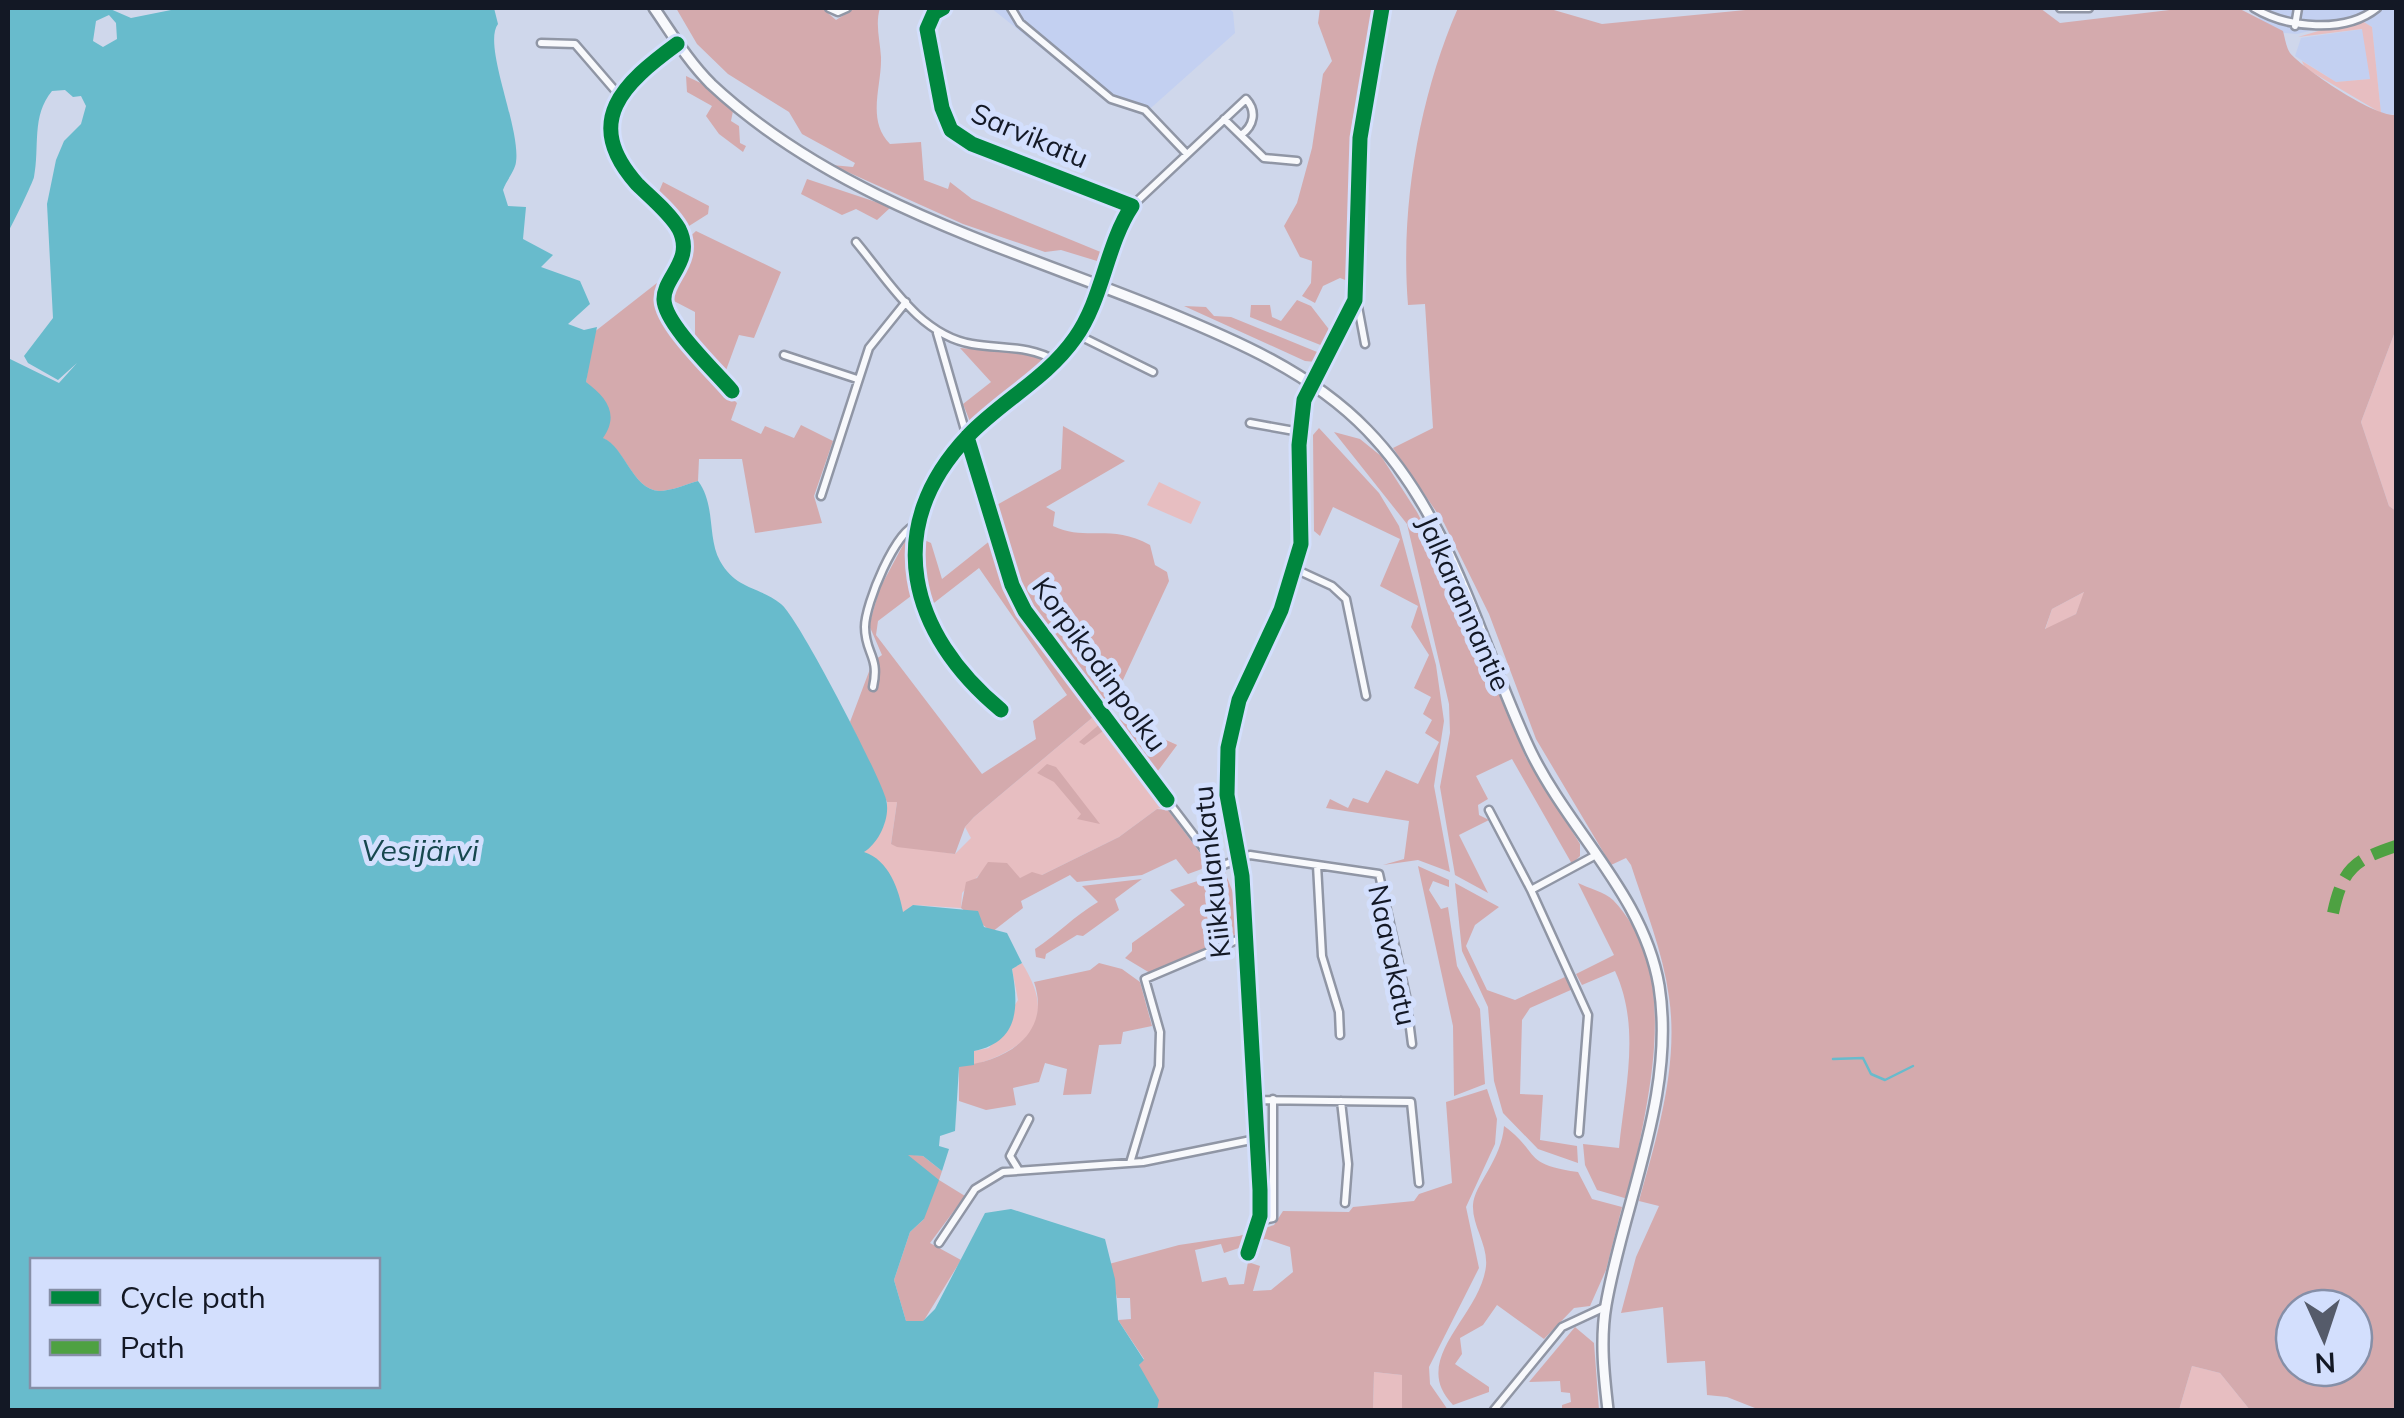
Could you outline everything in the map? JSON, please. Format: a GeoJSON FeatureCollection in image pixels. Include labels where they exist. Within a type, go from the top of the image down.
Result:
{"type":"FeatureCollection","features":[{"type":"Feature","properties":{"kind":"main road","name":"Jalkarannantie"},"geometry":{"type":"LineString","coordinates":[[654,8],[678,44],[723,94],[818,166],[880,196],[1243,344],[1310,384],[1372,434],[1428,516],[1465,590],[1532,755],[1639,923],[1650,949],[1662,1025],[1650,1124],[1606,1307],[1608,1410]]}},
{"type":"Feature","properties":{"kind":"street"},"geometry":{"type":"LineString","coordinates":[[830,8],[838,12],[846,8]]}},
{"type":"Feature","properties":{"kind":"street","name":"Sarvikatu"},"geometry":{"type":"LineString","coordinates":[[944,8],[934,13],[927,30],[942,108],[951,130],[972,144],[1132,206]]}},
{"type":"Feature","properties":{"kind":"street"},"geometry":{"type":"LineString","coordinates":[[1011,8],[1020,24],[1092,85],[1111,99],[1145,110],[1188,154]]}},
{"type":"Feature","properties":{"kind":"street"},"geometry":{"type":"LineString","coordinates":[[1366,344],[1356,293],[1360,138],[1382,8]]}},
{"type":"Feature","properties":{"kind":"street"},"geometry":{"type":"LineString","coordinates":[[2065,12],[2089,8]]}},
{"type":"Feature","properties":{"kind":"street"},"geometry":{"type":"LineString","coordinates":[[2254,8],[2296,26],[2333,22],[2377,8]]}},
{"type":"Feature","properties":{"kind":"street"},"geometry":{"type":"LineString","coordinates":[[2296,26],[2298,8]]}},
{"type":"Feature","properties":{"kind":"street"},"geometry":{"type":"LineString","coordinates":[[540,43],[575,44],[618,95]]}},
{"type":"Feature","properties":{"kind":"street"},"geometry":{"type":"LineString","coordinates":[[678,44],[618,95],[610,111],[614,148],[632,178],[680,230],[683,260],[666,291],[668,316],[732,391]]}},
{"type":"Feature","properties":{"kind":"street"},"geometry":{"type":"LineString","coordinates":[[1001,710],[967,674],[920,604],[913,555],[917,525],[946,464],[967,437],[1056,361],[1078,335],[1132,206],[1246,99],[1253,113],[1252,124],[1241,135]]}},
{"type":"Feature","properties":{"kind":"street"},"geometry":{"type":"LineString","coordinates":[[1224,119],[1264,158],[1297,161]]}},
{"type":"Feature","properties":{"kind":"street"},"geometry":{"type":"LineString","coordinates":[[856,242],[937,333],[971,344],[1040,352],[1056,361]]}},
{"type":"Feature","properties":{"kind":"street","name":"Kiikkulankatu"},"geometry":{"type":"LineString","coordinates":[[1260,1216],[1240,858],[1228,795],[1228,748],[1239,700],[1282,610],[1295,569],[1302,528],[1300,432],[1310,384],[1356,293]]}},
{"type":"Feature","properties":{"kind":"street"},"geometry":{"type":"LineString","coordinates":[[821,496],[869,348],[906,302]]}},
{"type":"Feature","properties":{"kind":"street"},"geometry":{"type":"LineString","coordinates":[[937,333],[967,437]]}},
{"type":"Feature","properties":{"kind":"street"},"geometry":{"type":"LineString","coordinates":[[1078,335],[1153,372]]}},
{"type":"Feature","properties":{"kind":"street"},"geometry":{"type":"LineString","coordinates":[[784,355],[857,379]]}},
{"type":"Feature","properties":{"kind":"street"},"geometry":{"type":"LineString","coordinates":[[1250,423],[1300,432]]}},
{"type":"Feature","properties":{"kind":"street"},"geometry":{"type":"LineString","coordinates":[[873,687],[877,663],[864,626],[869,602],[902,532],[917,525]]}},
{"type":"Feature","properties":{"kind":"street"},"geometry":{"type":"LineString","coordinates":[[1295,569],[1332,586],[1349,604],[1366,696]]}},
{"type":"Feature","properties":{"kind":"street"},"geometry":{"type":"LineString","coordinates":[[1167,800],[1216,865],[1227,866],[1240,858]]}},
{"type":"Feature","properties":{"kind":"street"},"geometry":{"type":"LineString","coordinates":[[1490,810],[1588,1015],[1579,1133]]}},
{"type":"Feature","properties":{"kind":"street","name":"Naavakatu"},"geometry":{"type":"LineString","coordinates":[[1240,858],[1250,855],[1378,874],[1406,996],[1412,1044]]}},
{"type":"Feature","properties":{"kind":"street"},"geometry":{"type":"LineString","coordinates":[[1531,890],[1596,855]]}},
{"type":"Feature","properties":{"kind":"street"},"geometry":{"type":"LineString","coordinates":[[1316,865],[1322,956],[1339,1012],[1340,1035]]}},
{"type":"Feature","properties":{"kind":"street"},"geometry":{"type":"LineString","coordinates":[[1130,1162],[1159,1066],[1160,1032],[1146,979],[1244,937]]}},
{"type":"Feature","properties":{"kind":"street"},"geometry":{"type":"LineString","coordinates":[[1248,1253],[1260,1216],[1264,1220],[1274,1218],[1273,1099]]}},
{"type":"Feature","properties":{"kind":"street"},"geometry":{"type":"LineString","coordinates":[[1254,1100],[1411,1102],[1419,1182]]}},
{"type":"Feature","properties":{"kind":"street"},"geometry":{"type":"LineString","coordinates":[[1341,1101],[1348,1164],[1344,1203]]}},
{"type":"Feature","properties":{"kind":"street"},"geometry":{"type":"LineString","coordinates":[[1003,1172],[1030,1119]]}},
{"type":"Feature","properties":{"kind":"street"},"geometry":{"type":"LineString","coordinates":[[939,1243],[975,1189],[1003,1172],[1130,1162],[1256,1139]]}},
{"type":"Feature","properties":{"kind":"street"},"geometry":{"type":"LineString","coordinates":[[1010,1156],[1019,1170]]}},
{"type":"Feature","properties":{"kind":"street"},"geometry":{"type":"LineString","coordinates":[[1494,1410],[1562,1326],[1606,1307]]}},
{"type":"Feature","properties":{"kind":"shaded area"},"geometry":{"type":"Polygon","coordinates":[[[676,8],[822,8],[836,20],[855,8],[880,8],[877,114],[890,144],[921,142],[924,180],[948,189],[950,182],[972,199],[1103,253],[1097,261],[1061,250],[1045,252],[963,224],[832,165],[853,167],[855,163],[802,134],[789,112],[728,74],[697,44],[676,8]]]}},
{"type":"Feature","properties":{"kind":"shaded area"},"geometry":{"type":"Polygon","coordinates":[[[991,8],[1228,8],[1233,12],[1235,33],[1143,115],[1111,104],[991,8]]]}},
{"type":"Feature","properties":{"kind":"shaded area"},"geometry":{"type":"Polygon","coordinates":[[[1320,8],[1375,8],[1352,123],[1348,281],[1340,278],[1323,286],[1315,303],[1302,296],[1311,283],[1312,261],[1300,257],[1284,226],[1297,203],[1312,148],[1323,74],[1332,61],[1318,23],[1320,8]]]}},
{"type":"Feature","properties":{"kind":"shaded area"},"geometry":{"type":"Polygon","coordinates":[[[1458,8],[1547,8],[1602,24],[1766,8],[2040,8],[2060,23],[2178,9],[2240,9],[2283,31],[2290,53],[2324,81],[2372,109],[2396,115],[2396,329],[2361,422],[2389,506],[2396,511],[2396,1410],[2250,1410],[2220,1373],[2192,1366],[2179,1410],[1760,1410],[1727,1397],[1707,1395],[1705,1361],[1667,1363],[1663,1307],[1621,1313],[1636,1257],[1659,1206],[1639,1201],[1669,1075],[1671,1023],[1663,963],[1631,865],[1626,858],[1611,865],[1536,739],[1489,614],[1444,523],[1393,448],[1433,428],[1425,304],[1408,305],[1406,268],[1415,154],[1433,78],[1458,8]],[[2084,592],[2052,609],[2045,629],[2076,614],[2084,592]]]}},
{"type":"Feature","properties":{"kind":"shaded area"},"geometry":{"type":"Polygon","coordinates":[[[2259,8],[2396,8],[2396,115],[2381,113],[2372,27],[2359,19],[2297,34],[2274,32],[2259,19],[2259,8]]]}},
{"type":"Feature","properties":{"kind":"shaded area"},"geometry":{"type":"Polygon","coordinates":[[[2359,19],[2372,27],[2381,113],[2305,68],[2302,61],[2336,82],[2370,79],[2362,29],[2298,37],[2359,19]]]}},
{"type":"Feature","properties":{"kind":"shaded area"},"geometry":{"type":"Polygon","coordinates":[[[2363,29],[2370,79],[2336,82],[2295,56],[2301,38],[2363,29]]]}},
{"type":"Feature","properties":{"kind":"shaded area"},"geometry":{"type":"Polygon","coordinates":[[[686,76],[709,87],[733,111],[731,121],[739,126],[740,143],[746,146],[743,152],[719,134],[706,116],[712,106],[687,92],[686,76]]]}},
{"type":"Feature","properties":{"kind":"shaded area"},"geometry":{"type":"Polygon","coordinates":[[[807,179],[891,207],[877,220],[856,209],[842,215],[801,194],[807,179]]]}},
{"type":"Feature","properties":{"kind":"shaded area"},"geometry":{"type":"Polygon","coordinates":[[[663,182],[709,206],[708,214],[689,226],[680,221],[658,194],[663,182]]]}},
{"type":"Feature","properties":{"kind":"shaded area"},"geometry":{"type":"Polygon","coordinates":[[[696,231],[781,272],[754,338],[739,335],[725,373],[695,342],[695,312],[672,300],[682,244],[696,231]]]}},
{"type":"Feature","properties":{"kind":"shaded area"},"geometry":{"type":"Polygon","coordinates":[[[662,279],[659,311],[699,367],[737,403],[731,420],[761,434],[765,426],[794,438],[801,425],[833,441],[814,496],[822,523],[755,533],[742,459],[699,459],[698,481],[659,491],[642,483],[617,450],[602,438],[586,382],[593,333],[662,279]]]}},
{"type":"Feature","properties":{"kind":"shaded area"},"geometry":{"type":"Polygon","coordinates":[[[1297,300],[1311,306],[1331,332],[1323,346],[1250,317],[1251,305],[1270,305],[1272,317],[1281,321],[1297,300]]]}},
{"type":"Feature","properties":{"kind":"shaded area"},"geometry":{"type":"Polygon","coordinates":[[[1184,306],[1206,307],[1214,316],[1231,317],[1322,354],[1316,362],[1305,361],[1184,306]]]}},
{"type":"Feature","properties":{"kind":"shaded area"},"geometry":{"type":"Polygon","coordinates":[[[2396,329],[2396,511],[2389,506],[2361,422],[2396,329]]]}},
{"type":"Feature","properties":{"kind":"shaded area"},"geometry":{"type":"Polygon","coordinates":[[[960,348],[1035,354],[1045,362],[971,424],[963,404],[991,382],[960,348]]]}},
{"type":"Feature","properties":{"kind":"shaded area"},"geometry":{"type":"Polygon","coordinates":[[[1063,426],[1125,461],[1046,507],[1055,512],[1053,526],[1077,533],[1123,535],[1150,545],[1155,565],[1167,572],[1169,581],[1115,697],[974,817],[965,827],[955,854],[897,847],[891,844],[897,802],[887,802],[850,722],[873,661],[882,655],[869,625],[880,588],[911,530],[907,553],[911,596],[878,621],[876,635],[982,774],[1036,739],[1033,721],[1067,695],[979,568],[930,606],[925,600],[922,539],[931,543],[942,579],[1001,532],[995,506],[1061,469],[1063,426]]]}},
{"type":"Feature","properties":{"kind":"shaded area"},"geometry":{"type":"Polygon","coordinates":[[[1319,428],[1379,493],[1399,526],[1436,665],[1444,721],[1434,786],[1450,872],[1418,860],[1383,865],[1404,859],[1409,821],[1326,808],[1330,799],[1348,808],[1353,798],[1368,803],[1386,770],[1418,784],[1439,742],[1425,733],[1432,720],[1423,714],[1431,697],[1414,688],[1429,655],[1411,627],[1418,606],[1380,586],[1400,539],[1333,507],[1320,536],[1314,531],[1313,435],[1319,428]]]}},
{"type":"Feature","properties":{"kind":"shaded area"},"geometry":{"type":"Polygon","coordinates":[[[1334,432],[1360,439],[1381,456],[1417,512],[1462,601],[1526,758],[1580,844],[1580,856],[1572,864],[1512,759],[1476,776],[1488,799],[1478,805],[1479,815],[1489,820],[1459,835],[1488,893],[1455,875],[1440,787],[1450,733],[1449,704],[1407,524],[1334,432]]]}},
{"type":"Feature","properties":{"kind":"shaded area"},"geometry":{"type":"Polygon","coordinates":[[[1159,482],[1201,502],[1191,524],[1147,505],[1159,482]]]}},
{"type":"Feature","properties":{"kind":"shaded area"},"geometry":{"type":"Polygon","coordinates":[[[2086,591],[2076,614],[2045,630],[2052,609],[2086,591]]]}},
{"type":"Feature","properties":{"kind":"shaded area"},"geometry":{"type":"Polygon","coordinates":[[[1105,707],[1112,716],[1177,745],[1157,772],[1175,804],[1157,809],[1119,837],[1042,875],[1020,878],[982,872],[962,893],[961,908],[914,905],[903,913],[862,852],[884,825],[887,802],[897,802],[891,844],[955,854],[971,838],[965,827],[974,817],[1105,707]]]}},
{"type":"Feature","properties":{"kind":"shaded area"},"geometry":{"type":"Polygon","coordinates":[[[1112,716],[1177,745],[1157,772],[1139,755],[1112,716]]]}},
{"type":"Feature","properties":{"kind":"shaded area"},"geometry":{"type":"Polygon","coordinates":[[[1102,722],[1163,800],[1157,801],[1103,731],[1084,745],[1079,742],[1102,722]]]}},
{"type":"Feature","properties":{"kind":"shaded area"},"geometry":{"type":"Polygon","coordinates":[[[1047,764],[1056,767],[1100,824],[1077,819],[1081,814],[1054,782],[1037,773],[1047,764]]]}},
{"type":"Feature","properties":{"kind":"shaded area"},"geometry":{"type":"Polygon","coordinates":[[[1157,809],[1168,810],[1210,866],[1188,874],[1176,859],[1142,875],[1077,882],[1070,875],[1021,901],[1023,908],[992,932],[961,908],[966,882],[977,878],[988,862],[1007,863],[1020,878],[1032,872],[1042,875],[1119,837],[1157,809]]]}},
{"type":"Feature","properties":{"kind":"shaded area"},"geometry":{"type":"Polygon","coordinates":[[[1418,866],[1449,880],[1449,887],[1433,881],[1429,890],[1441,909],[1448,907],[1457,966],[1480,1009],[1485,1084],[1454,1096],[1453,1026],[1418,866]]]}},
{"type":"Feature","properties":{"kind":"shaded area"},"geometry":{"type":"Polygon","coordinates":[[[1225,872],[1237,903],[1238,935],[1150,973],[1125,958],[1132,951],[1132,943],[1185,905],[1170,890],[1225,872]]]}},
{"type":"Feature","properties":{"kind":"shaded area"},"geometry":{"type":"Polygon","coordinates":[[[1142,879],[1115,899],[1119,910],[1083,936],[1077,935],[1046,954],[1045,959],[1036,957],[1035,949],[1098,902],[1082,886],[1142,879]]]}},
{"type":"Feature","properties":{"kind":"shaded area"},"geometry":{"type":"Polygon","coordinates":[[[1455,883],[1499,907],[1475,925],[1466,946],[1487,990],[1515,1000],[1565,977],[1573,989],[1530,1008],[1522,1020],[1520,1094],[1543,1095],[1540,1140],[1577,1146],[1578,1163],[1538,1149],[1503,1113],[1494,1081],[1488,1007],[1462,951],[1455,883]]]}},
{"type":"Feature","properties":{"kind":"shaded area"},"geometry":{"type":"Polygon","coordinates":[[[1578,883],[1613,900],[1635,931],[1649,966],[1654,1044],[1628,1199],[1597,1190],[1585,1165],[1583,1144],[1619,1148],[1629,1036],[1623,992],[1615,971],[1582,985],[1576,974],[1614,955],[1578,883]]]}},
{"type":"Feature","properties":{"kind":"shaded area"},"geometry":{"type":"Polygon","coordinates":[[[1022,963],[1037,1000],[1033,1028],[1011,1049],[974,1065],[974,1051],[989,1048],[1018,1000],[1012,969],[1022,963]]]}},
{"type":"Feature","properties":{"kind":"shaded area"},"geometry":{"type":"Polygon","coordinates":[[[1099,963],[1122,969],[1140,982],[1152,1026],[1123,1032],[1121,1044],[1099,1045],[1091,1094],[1063,1095],[1067,1069],[1045,1063],[1039,1082],[1013,1088],[1016,1105],[986,1110],[959,1101],[959,1066],[1008,1051],[1031,1030],[1038,1000],[1034,982],[1090,970],[1099,963]]]}},
{"type":"Feature","properties":{"kind":"shaded area"},"geometry":{"type":"Polygon","coordinates":[[[1487,1089],[1497,1119],[1495,1144],[1466,1207],[1479,1268],[1429,1367],[1430,1384],[1448,1410],[1402,1410],[1402,1375],[1374,1372],[1373,1410],[1157,1410],[1139,1365],[1144,1359],[1118,1320],[1131,1319],[1130,1298],[1117,1298],[1109,1264],[1179,1245],[1239,1236],[1274,1225],[1283,1211],[1349,1212],[1353,1207],[1414,1201],[1419,1194],[1452,1183],[1446,1102],[1487,1089]],[[1266,1239],[1224,1253],[1221,1244],[1195,1250],[1202,1282],[1226,1277],[1229,1285],[1244,1284],[1248,1262],[1260,1266],[1253,1291],[1271,1290],[1293,1272],[1290,1247],[1266,1239]]]}},
{"type":"Feature","properties":{"kind":"shaded area"},"geometry":{"type":"Polygon","coordinates":[[[1504,1126],[1539,1161],[1578,1172],[1592,1199],[1622,1207],[1606,1270],[1590,1306],[1574,1308],[1544,1339],[1497,1305],[1483,1325],[1460,1338],[1462,1354],[1455,1364],[1489,1387],[1489,1392],[1453,1405],[1441,1388],[1438,1371],[1442,1354],[1481,1284],[1486,1266],[1473,1205],[1504,1126]]]}},
{"type":"Feature","properties":{"kind":"shaded area"},"geometry":{"type":"Polygon","coordinates":[[[906,1154],[923,1156],[942,1171],[939,1180],[965,1196],[930,1243],[961,1260],[923,1322],[906,1321],[894,1280],[910,1232],[924,1219],[906,1154]]]}},
{"type":"Feature","properties":{"kind":"shaded area"},"geometry":{"type":"Polygon","coordinates":[[[1575,1327],[1594,1343],[1599,1410],[1562,1410],[1562,1405],[1571,1402],[1570,1393],[1561,1392],[1560,1381],[1529,1382],[1575,1327]]]}},
{"type":"Feature","properties":{"kind":"shaded area"},"geometry":{"type":"Polygon","coordinates":[[[2192,1366],[2220,1373],[2250,1410],[2179,1410],[2192,1366]]]}},
{"type":"Feature","properties":{"kind":"shaded area"},"geometry":{"type":"Polygon","coordinates":[[[1374,1372],[1402,1375],[1402,1410],[1373,1410],[1374,1372]]]}},
{"type":"Feature","properties":{"kind":"water","name":"Vesijärvi"},"geometry":{"type":"Polygon","coordinates":[[[8,8],[108,8],[131,18],[181,8],[494,8],[498,24],[495,50],[516,147],[515,165],[503,190],[508,206],[526,207],[523,239],[553,255],[541,267],[580,281],[590,304],[568,324],[584,330],[597,327],[586,382],[608,407],[610,421],[603,438],[650,489],[664,491],[698,481],[707,500],[716,552],[726,570],[741,583],[781,604],[804,636],[886,799],[882,829],[864,852],[886,869],[903,912],[913,905],[978,911],[984,927],[1007,933],[1022,963],[1012,969],[1015,1009],[1008,1031],[1000,1040],[974,1051],[974,1065],[959,1067],[955,1131],[940,1136],[939,1146],[949,1149],[942,1171],[923,1156],[908,1155],[939,1180],[924,1219],[910,1232],[894,1280],[906,1321],[923,1321],[935,1309],[985,1213],[1011,1209],[1105,1239],[1115,1279],[1118,1320],[1144,1360],[1139,1365],[1159,1400],[1157,1410],[8,1410],[8,358],[59,383],[77,363],[58,380],[28,363],[24,356],[53,318],[47,204],[64,141],[81,124],[86,106],[81,96],[73,97],[65,90],[52,91],[45,101],[39,121],[34,177],[8,232],[8,8]],[[109,15],[96,21],[93,41],[103,47],[117,39],[116,23],[109,15]]]}},
{"type":"Feature","properties":{"kind":"waterway"},"geometry":{"type":"LineString","coordinates":[[1833,1059],[1863,1058],[1871,1074],[1885,1080],[1913,1066]]}},
{"type":"Feature","properties":{"kind":"marked path"},"geometry":{"type":"LineString","coordinates":[[2333,913],[2341,886],[2352,868],[2396,846]]}},
{"type":"Feature","properties":{"kind":"cycle path"},"geometry":{"type":"LineString","coordinates":[[943,8],[934,13],[927,29],[942,108],[951,130],[972,144],[1132,206],[1075,338],[1038,377],[969,435],[941,470],[924,507],[916,543],[917,579],[927,614],[945,648],[1001,710]]}},
{"type":"Feature","properties":{"kind":"cycle path"},"geometry":{"type":"LineString","coordinates":[[1248,1253],[1260,1216],[1260,1190],[1242,876],[1227,795],[1228,748],[1239,700],[1281,610],[1301,544],[1299,445],[1304,400],[1355,300],[1360,138],[1382,8]]}},
{"type":"Feature","properties":{"kind":"cycle path"},"geometry":{"type":"LineString","coordinates":[[677,44],[626,89],[611,122],[612,141],[620,161],[670,217],[683,240],[681,259],[665,292],[667,310],[681,334],[732,391]]}},
{"type":"Feature","properties":{"kind":"cycle path","name":"Korpikodinpolku"},"geometry":{"type":"LineString","coordinates":[[967,437],[1012,585],[1025,611],[1167,800]]}}]}
